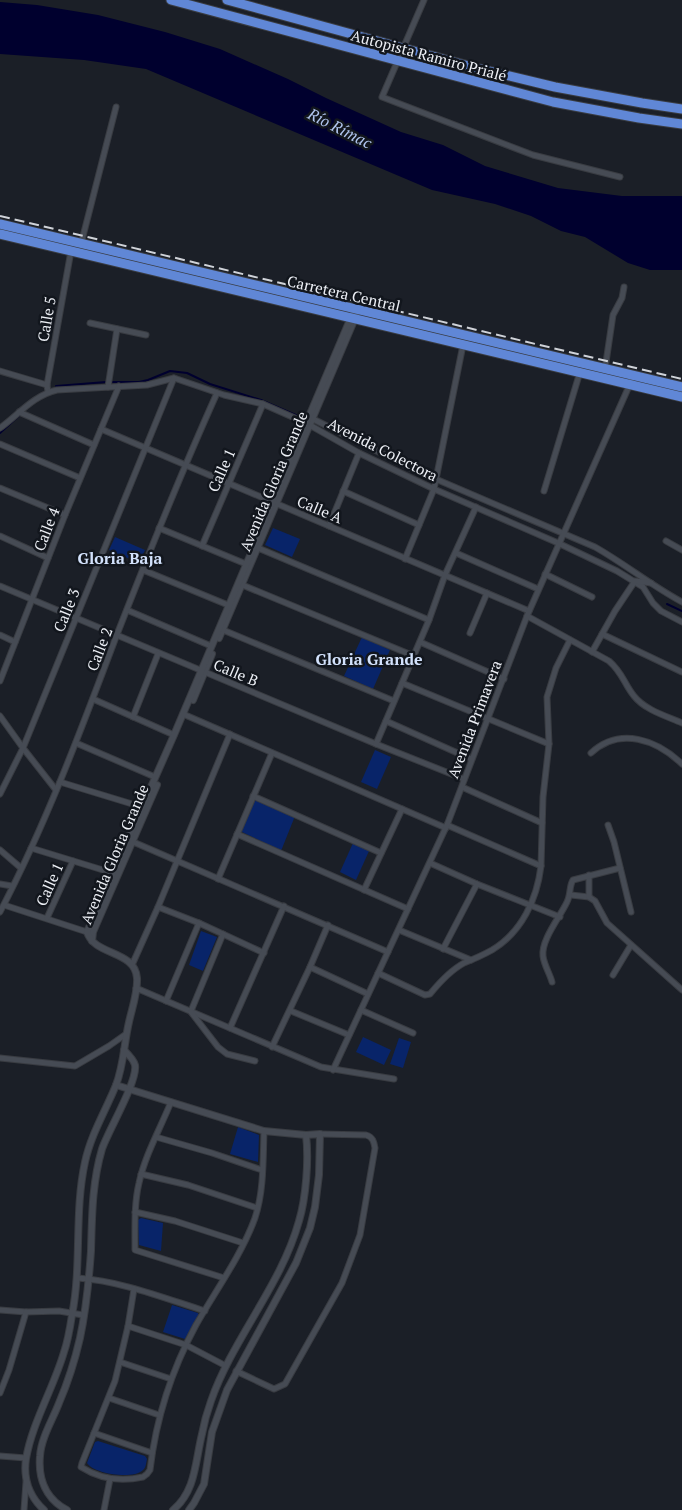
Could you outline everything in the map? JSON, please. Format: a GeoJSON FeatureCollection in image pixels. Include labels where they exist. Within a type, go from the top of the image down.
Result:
{"type":"FeatureCollection","features":[{"type":"Feature","properties":{"kind":"highway","name":"Autopista Ramiro Prialé"},"geometry":{"type":"LineString","coordinates":[[171,0],[553,102],[682,124]]}},
{"type":"Feature","properties":{"kind":"highway","name":"Autopista Ramiro Prialé"},"geometry":{"type":"LineString","coordinates":[[227,0],[476,68],[555,87],[682,109]]}},
{"type":"Feature","properties":{"kind":"highway","name":"Carretera Central"},"geometry":{"type":"LineString","coordinates":[[0,224],[355,314],[463,345],[580,372],[682,387]]}},
{"type":"Feature","properties":{"kind":"highway","name":"Carretera Central"},"geometry":{"type":"LineString","coordinates":[[0,234],[605,368],[631,380],[682,396]]}},
{"type":"Feature","properties":{"kind":"street"},"geometry":{"type":"LineString","coordinates":[[424,0],[382,97],[532,156],[620,176]]}},
{"type":"Feature","properties":{"kind":"street"},"geometry":{"type":"LineString","coordinates":[[81,244],[116,107]]}},
{"type":"Feature","properties":{"kind":"street","name":"Calle 5"},"geometry":{"type":"LineString","coordinates":[[48,392],[47,385],[71,251]]}},
{"type":"Feature","properties":{"kind":"street"},"geometry":{"type":"LineString","coordinates":[[605,368],[613,315],[622,298],[624,287]]}},
{"type":"Feature","properties":{"kind":"street","name":"Avenida Gloria Grande"},"geometry":{"type":"LineString","coordinates":[[308,424],[313,419],[355,314]]}},
{"type":"Feature","properties":{"kind":"street","name":"Avenida Gloria Grande"},"geometry":{"type":"LineString","coordinates":[[92,941],[93,932],[116,874],[185,714],[211,646],[228,606],[258,548],[275,503],[355,314]]}},
{"type":"Feature","properties":{"kind":"street"},"geometry":{"type":"LineString","coordinates":[[90,324],[146,334]]}},
{"type":"Feature","properties":{"kind":"street"},"geometry":{"type":"LineString","coordinates":[[108,387],[117,329]]}},
{"type":"Feature","properties":{"kind":"street"},"geometry":{"type":"LineString","coordinates":[[405,559],[434,490],[463,345]]}},
{"type":"Feature","properties":{"kind":"street"},"geometry":{"type":"LineString","coordinates":[[0,371],[47,385]]}},
{"type":"Feature","properties":{"kind":"street"},"geometry":{"type":"LineString","coordinates":[[544,491],[580,372]]}},
{"type":"Feature","properties":{"kind":"street"},"geometry":{"type":"LineString","coordinates":[[0,428],[48,392],[119,386],[147,386],[174,378]]}},
{"type":"Feature","properties":{"kind":"street","name":"Avenida Colectora"},"geometry":{"type":"LineString","coordinates":[[174,378],[179,378],[217,393],[263,404],[308,424],[360,453],[434,490],[617,570],[643,587],[653,604],[661,611],[682,622]]}},
{"type":"Feature","properties":{"kind":"street","name":"Calle 3"},"geometry":{"type":"LineString","coordinates":[[0,794],[23,748],[174,378]]}},
{"type":"Feature","properties":{"kind":"street","name":"Avenida Primavera"},"geometry":{"type":"LineString","coordinates":[[333,1070],[446,827],[528,613],[631,380]]}},
{"type":"Feature","properties":{"kind":"street","name":"Calle 4"},"geometry":{"type":"LineString","coordinates":[[0,682],[65,515],[119,386]]}},
{"type":"Feature","properties":{"kind":"street","name":"Calle 2"},"geometry":{"type":"LineString","coordinates":[[0,912],[76,744],[159,528],[217,393]]}},
{"type":"Feature","properties":{"kind":"street","name":"Calle 1"},"geometry":{"type":"LineString","coordinates":[[202,546],[263,404]]}},
{"type":"Feature","properties":{"kind":"street"},"geometry":{"type":"LineString","coordinates":[[19,412],[94,445]]}},
{"type":"Feature","properties":{"kind":"street","name":"Avenida Colectora"},"geometry":{"type":"LineString","coordinates":[[313,419],[417,471],[595,546],[622,562],[665,593],[682,602]]}},
{"type":"Feature","properties":{"kind":"street"},"geometry":{"type":"LineString","coordinates":[[0,421],[6,424]]}},
{"type":"Feature","properties":{"kind":"street","name":"Calle A"},"geometry":{"type":"LineString","coordinates":[[101,429],[446,575],[528,613],[570,640],[608,661],[616,668],[639,702],[682,723]]}},
{"type":"Feature","properties":{"kind":"street"},"geometry":{"type":"LineString","coordinates":[[0,444],[80,478]]}},
{"type":"Feature","properties":{"kind":"street"},"geometry":{"type":"LineString","coordinates":[[329,526],[360,453]]}},
{"type":"Feature","properties":{"kind":"street"},"geometry":{"type":"LineString","coordinates":[[0,488],[65,515]]}},
{"type":"Feature","properties":{"kind":"street"},"geometry":{"type":"LineString","coordinates":[[343,491],[419,525]]}},
{"type":"Feature","properties":{"kind":"street","name":"Avenida Gloria Grande"},"geometry":{"type":"LineString","coordinates":[[202,671],[223,630],[246,564],[275,503]]}},
{"type":"Feature","properties":{"kind":"street"},"geometry":{"type":"LineString","coordinates":[[376,744],[476,507]]}},
{"type":"Feature","properties":{"kind":"street"},"geometry":{"type":"LineString","coordinates":[[159,528],[246,564]]}},
{"type":"Feature","properties":{"kind":"street"},"geometry":{"type":"LineString","coordinates":[[0,536],[48,558]]}},
{"type":"Feature","properties":{"kind":"street"},"geometry":{"type":"LineString","coordinates":[[666,541],[682,550]]}},
{"type":"Feature","properties":{"kind":"street"},"geometry":{"type":"LineString","coordinates":[[258,548],[429,620]]}},
{"type":"Feature","properties":{"kind":"street"},"geometry":{"type":"LineString","coordinates":[[456,553],[538,589]]}},
{"type":"Feature","properties":{"kind":"street"},"geometry":{"type":"LineString","coordinates":[[143,570],[228,606]]}},
{"type":"Feature","properties":{"kind":"street"},"geometry":{"type":"LineString","coordinates":[[545,574],[592,597]]}},
{"type":"Feature","properties":{"kind":"street"},"geometry":{"type":"LineString","coordinates":[[592,652],[615,611],[635,581],[651,582]]}},
{"type":"Feature","properties":{"kind":"street"},"geometry":{"type":"LineString","coordinates":[[240,584],[414,656]]}},
{"type":"Feature","properties":{"kind":"street","name":"Calle B"},"geometry":{"type":"LineString","coordinates":[[0,586],[158,654],[464,779]]}},
{"type":"Feature","properties":{"kind":"street"},"geometry":{"type":"LineString","coordinates":[[470,633],[487,593]]}},
{"type":"Feature","properties":{"kind":"street"},"geometry":{"type":"LineString","coordinates":[[127,610],[211,646]]}},
{"type":"Feature","properties":{"kind":"street"},"geometry":{"type":"LineString","coordinates":[[223,630],[394,701]]}},
{"type":"Feature","properties":{"kind":"street"},"geometry":{"type":"LineString","coordinates":[[602,634],[682,672]]}},
{"type":"Feature","properties":{"kind":"street"},"geometry":{"type":"LineString","coordinates":[[0,635],[16,642]]}},
{"type":"Feature","properties":{"kind":"street"},"geometry":{"type":"LineString","coordinates":[[378,973],[425,995],[430,994],[456,968],[503,942],[519,925],[531,906],[540,877],[541,866],[548,744],[547,697],[556,668],[570,640]]}},
{"type":"Feature","properties":{"kind":"street"},"geometry":{"type":"LineString","coordinates":[[420,642],[504,679]]}},
{"type":"Feature","properties":{"kind":"street"},"geometry":{"type":"LineString","coordinates":[[133,718],[158,654]]}},
{"type":"Feature","properties":{"kind":"street"},"geometry":{"type":"LineString","coordinates":[[402,683],[548,744]]}},
{"type":"Feature","properties":{"kind":"street"},"geometry":{"type":"LineString","coordinates":[[93,700],[174,735]]}},
{"type":"Feature","properties":{"kind":"street"},"geometry":{"type":"LineString","coordinates":[[185,714],[402,809],[541,866]]}},
{"type":"Feature","properties":{"kind":"street","name":"Avenida Gloria Grande"},"geometry":{"type":"LineString","coordinates":[[130,841],[142,807],[185,714]]}},
{"type":"Feature","properties":{"kind":"street"},"geometry":{"type":"LineString","coordinates":[[0,716],[56,790]]}},
{"type":"Feature","properties":{"kind":"street"},"geometry":{"type":"LineString","coordinates":[[386,721],[471,759]]}},
{"type":"Feature","properties":{"kind":"street"},"geometry":{"type":"LineString","coordinates":[[132,965],[230,734]]}},
{"type":"Feature","properties":{"kind":"street"},"geometry":{"type":"LineString","coordinates":[[591,753],[600,744],[627,738],[663,748],[682,764]]}},
{"type":"Feature","properties":{"kind":"street"},"geometry":{"type":"LineString","coordinates":[[76,744],[155,777]]}},
{"type":"Feature","properties":{"kind":"street"},"geometry":{"type":"LineString","coordinates":[[218,879],[272,752]]}},
{"type":"Feature","properties":{"kind":"street"},"geometry":{"type":"LineString","coordinates":[[60,782],[142,807]]}},
{"type":"Feature","properties":{"kind":"street"},"geometry":{"type":"LineString","coordinates":[[462,787],[542,823]]}},
{"type":"Feature","properties":{"kind":"street"},"geometry":{"type":"LineString","coordinates":[[254,796],[381,853]]}},
{"type":"Feature","properties":{"kind":"street"},"geometry":{"type":"LineString","coordinates":[[364,890],[402,809]]}},
{"type":"Feature","properties":{"kind":"street"},"geometry":{"type":"LineString","coordinates":[[608,825],[631,912]]}},
{"type":"Feature","properties":{"kind":"street"},"geometry":{"type":"LineString","coordinates":[[237,834],[408,909]]}},
{"type":"Feature","properties":{"kind":"street"},"geometry":{"type":"LineString","coordinates":[[130,841],[388,952]]}},
{"type":"Feature","properties":{"kind":"street"},"geometry":{"type":"LineString","coordinates":[[30,848],[116,874]]}},
{"type":"Feature","properties":{"kind":"street"},"geometry":{"type":"LineString","coordinates":[[0,850],[21,868]]}},
{"type":"Feature","properties":{"kind":"street","name":"Calle 1"},"geometry":{"type":"LineString","coordinates":[[47,918],[73,860]]}},
{"type":"Feature","properties":{"kind":"street"},"geometry":{"type":"LineString","coordinates":[[430,863],[560,917]]}},
{"type":"Feature","properties":{"kind":"street"},"geometry":{"type":"LineString","coordinates":[[552,982],[543,956],[544,947],[547,937],[571,895],[571,883],[573,880],[620,868]]}},
{"type":"Feature","properties":{"kind":"street","name":"Avenida Gloria Grande"},"geometry":{"type":"LineString","coordinates":[[92,941],[87,932],[116,874]]}},
{"type":"Feature","properties":{"kind":"street"},"geometry":{"type":"LineString","coordinates":[[589,897],[590,875]]}},
{"type":"Feature","properties":{"kind":"street"},"geometry":{"type":"LineString","coordinates":[[0,884],[12,886]]}},
{"type":"Feature","properties":{"kind":"street"},"geometry":{"type":"LineString","coordinates":[[443,949],[477,884]]}},
{"type":"Feature","properties":{"kind":"street"},"geometry":{"type":"LineString","coordinates":[[571,895],[589,897],[595,900],[608,923],[682,990]]}},
{"type":"Feature","properties":{"kind":"street"},"geometry":{"type":"LineString","coordinates":[[4,904],[87,932]]}},
{"type":"Feature","properties":{"kind":"street"},"geometry":{"type":"LineString","coordinates":[[230,1028],[284,906]]}},
{"type":"Feature","properties":{"kind":"street"},"geometry":{"type":"LineString","coordinates":[[158,907],[199,923],[264,953]]}},
{"type":"Feature","properties":{"kind":"street"},"geometry":{"type":"LineString","coordinates":[[166,1001],[199,923]]}},
{"type":"Feature","properties":{"kind":"street"},"geometry":{"type":"LineString","coordinates":[[272,1047],[291,1011],[328,925]]}},
{"type":"Feature","properties":{"kind":"street"},"geometry":{"type":"LineString","coordinates":[[399,930],[471,961]]}},
{"type":"Feature","properties":{"kind":"street"},"geometry":{"type":"LineString","coordinates":[[191,1011],[224,934]]}},
{"type":"Feature","properties":{"kind":"street"},"geometry":{"type":"LineString","coordinates":[[24,1510],[26,1458],[64,1353],[72,1313],[78,1278],[79,1197],[86,1160],[95,1132],[123,1065],[126,1034],[136,988],[137,978],[132,965],[126,959],[100,947],[92,941]]}},
{"type":"Feature","properties":{"kind":"street"},"geometry":{"type":"LineString","coordinates":[[613,975],[631,944]]}},
{"type":"Feature","properties":{"kind":"street"},"geometry":{"type":"LineString","coordinates":[[310,967],[368,994]]}},
{"type":"Feature","properties":{"kind":"street"},"geometry":{"type":"LineString","coordinates":[[136,988],[308,1062],[333,1070],[394,1080]]}},
{"type":"Feature","properties":{"kind":"street"},"geometry":{"type":"LineString","coordinates":[[361,1010],[413,1033]]}},
{"type":"Feature","properties":{"kind":"street"},"geometry":{"type":"LineString","coordinates":[[191,1011],[218,1047],[227,1054],[255,1061]]}},
{"type":"Feature","properties":{"kind":"street"},"geometry":{"type":"LineString","coordinates":[[291,1011],[350,1035]]}},
{"type":"Feature","properties":{"kind":"street"},"geometry":{"type":"LineString","coordinates":[[0,1058],[75,1066],[126,1034]]}},
{"type":"Feature","properties":{"kind":"street"},"geometry":{"type":"LineString","coordinates":[[67,1510],[50,1497],[44,1487],[40,1474],[40,1454],[68,1380],[80,1338],[89,1279],[95,1174],[102,1148],[134,1075],[135,1063],[124,1050]]}},
{"type":"Feature","properties":{"kind":"street"},"geometry":{"type":"LineString","coordinates":[[116,1084],[264,1131],[306,1135],[366,1135],[370,1136],[374,1141],[360,1235],[342,1282],[285,1384],[274,1389],[236,1371]]}},
{"type":"Feature","properties":{"kind":"street"},"geometry":{"type":"LineString","coordinates":[[171,1102],[141,1174],[135,1203],[134,1250],[224,1278]]}},
{"type":"Feature","properties":{"kind":"street"},"geometry":{"type":"LineString","coordinates":[[134,1289],[120,1362],[109,1398],[81,1467],[110,1479],[135,1479],[143,1477],[150,1470],[159,1415],[171,1379],[186,1345],[243,1243],[255,1217],[262,1170],[264,1131]]}},
{"type":"Feature","properties":{"kind":"street"},"geometry":{"type":"LineString","coordinates":[[189,1510],[204,1484],[212,1432],[227,1390],[296,1263],[310,1228],[315,1208],[319,1176],[320,1134]]}},
{"type":"Feature","properties":{"kind":"street"},"geometry":{"type":"LineString","coordinates":[[172,1510],[187,1495],[192,1484],[202,1434],[211,1402],[226,1366],[281,1268],[293,1240],[303,1202],[308,1149],[306,1135]]}},
{"type":"Feature","properties":{"kind":"street"},"geometry":{"type":"LineString","coordinates":[[156,1137],[262,1170]]}},
{"type":"Feature","properties":{"kind":"street"},"geometry":{"type":"LineString","coordinates":[[141,1174],[188,1185],[257,1208]]}},
{"type":"Feature","properties":{"kind":"street"},"geometry":{"type":"LineString","coordinates":[[135,1212],[157,1216],[243,1243]]}},
{"type":"Feature","properties":{"kind":"street"},"geometry":{"type":"LineString","coordinates":[[78,1278],[134,1289],[205,1311]]}},
{"type":"Feature","properties":{"kind":"street"},"geometry":{"type":"LineString","coordinates":[[0,1310],[45,1311],[84,1315]]}},
{"type":"Feature","properties":{"kind":"street"},"geometry":{"type":"LineString","coordinates":[[0,1393],[9,1370],[26,1312]]}},
{"type":"Feature","properties":{"kind":"street"},"geometry":{"type":"LineString","coordinates":[[128,1326],[186,1345],[226,1366]]}},
{"type":"Feature","properties":{"kind":"street"},"geometry":{"type":"LineString","coordinates":[[120,1362],[171,1379]]}},
{"type":"Feature","properties":{"kind":"street"},"geometry":{"type":"LineString","coordinates":[[109,1398],[159,1415]]}},
{"type":"Feature","properties":{"kind":"street"},"geometry":{"type":"LineString","coordinates":[[94,1433],[152,1453]]}},
{"type":"Feature","properties":{"kind":"street"},"geometry":{"type":"LineString","coordinates":[[0,1456],[26,1458]]}},
{"type":"Feature","properties":{"kind":"street"},"geometry":{"type":"LineString","coordinates":[[26,1479],[32,1497],[44,1510]]}},
{"type":"Feature","properties":{"kind":"street"},"geometry":{"type":"LineString","coordinates":[[104,1510],[110,1479]]}},
{"type":"Feature","properties":{"kind":"shaded area"},"geometry":{"type":"Polygon","coordinates":[[[273,528],[300,539],[292,557],[265,545],[273,528]]]}},
{"type":"Feature","properties":{"kind":"shaded area"},"geometry":{"type":"Polygon","coordinates":[[[115,537],[145,550],[139,563],[109,550],[115,537]]]}},
{"type":"Feature","properties":{"kind":"shaded area"},"geometry":{"type":"Polygon","coordinates":[[[362,637],[390,650],[373,689],[344,676],[362,637]]]}},
{"type":"Feature","properties":{"kind":"shaded area"},"geometry":{"type":"Polygon","coordinates":[[[375,750],[391,757],[377,789],[361,782],[375,750]]]}},
{"type":"Feature","properties":{"kind":"shaded area"},"geometry":{"type":"Polygon","coordinates":[[[254,798],[295,816],[281,851],[240,831],[254,798]]]}},
{"type":"Feature","properties":{"kind":"shaded area"},"geometry":{"type":"Polygon","coordinates":[[[353,843],[369,851],[356,880],[340,872],[353,843]]]}},
{"type":"Feature","properties":{"kind":"shaded area"},"geometry":{"type":"Polygon","coordinates":[[[201,931],[217,937],[203,971],[189,965],[201,931]]]}},
{"type":"Feature","properties":{"kind":"shaded area"},"geometry":{"type":"Polygon","coordinates":[[[363,1037],[391,1050],[384,1065],[356,1052],[363,1037]]]}},
{"type":"Feature","properties":{"kind":"shaded area"},"geometry":{"type":"Polygon","coordinates":[[[399,1038],[411,1042],[403,1068],[390,1064],[399,1038]]]}},
{"type":"Feature","properties":{"kind":"shaded area"},"geometry":{"type":"Polygon","coordinates":[[[238,1127],[259,1135],[258,1162],[230,1154],[238,1127]]]}},
{"type":"Feature","properties":{"kind":"shaded area"},"geometry":{"type":"Polygon","coordinates":[[[141,1218],[163,1223],[161,1251],[139,1245],[138,1220],[141,1218]]]}},
{"type":"Feature","properties":{"kind":"shaded area"},"geometry":{"type":"Polygon","coordinates":[[[172,1305],[198,1313],[199,1316],[185,1339],[163,1332],[172,1305]]]}},
{"type":"Feature","properties":{"kind":"shaded area"},"geometry":{"type":"Polygon","coordinates":[[[98,1441],[145,1456],[147,1459],[145,1468],[138,1473],[123,1475],[105,1473],[91,1467],[87,1463],[95,1442],[98,1441]]]}},
{"type":"Feature","properties":{"kind":"water","name":"Río Rímac"},"geometry":{"type":"Polygon","coordinates":[[[0,2],[37,5],[98,15],[165,32],[220,49],[401,132],[443,145],[485,166],[558,188],[622,196],[682,196],[682,270],[650,270],[628,263],[585,237],[561,231],[531,216],[495,204],[432,190],[146,69],[84,60],[0,54],[0,2]]]}},
{"type":"Feature","properties":{"kind":"waterway"},"geometry":{"type":"LineString","coordinates":[[111,382],[139,382],[170,371],[187,373],[210,384],[261,400],[305,419]]}},
{"type":"Feature","properties":{"kind":"waterway"},"geometry":{"type":"LineString","coordinates":[[56,386],[106,382]]}},
{"type":"Feature","properties":{"kind":"waterway"},"geometry":{"type":"LineString","coordinates":[[0,433],[22,413]]}},
{"type":"Feature","properties":{"kind":"waterway"},"geometry":{"type":"LineString","coordinates":[[667,604],[682,611]]}},
{"type":"Feature","properties":{"kind":"railway"},"geometry":{"type":"LineString","coordinates":[[0,216],[682,379]]}},
{"type":"Feature","properties":{"kind":"district","name":"Gloria Baja"},"geometry":{"type":"Point","coordinates":[120,558]}},
{"type":"Feature","properties":{"kind":"district","name":"Gloria Grande"},"geometry":{"type":"Point","coordinates":[369,659]}}]}
